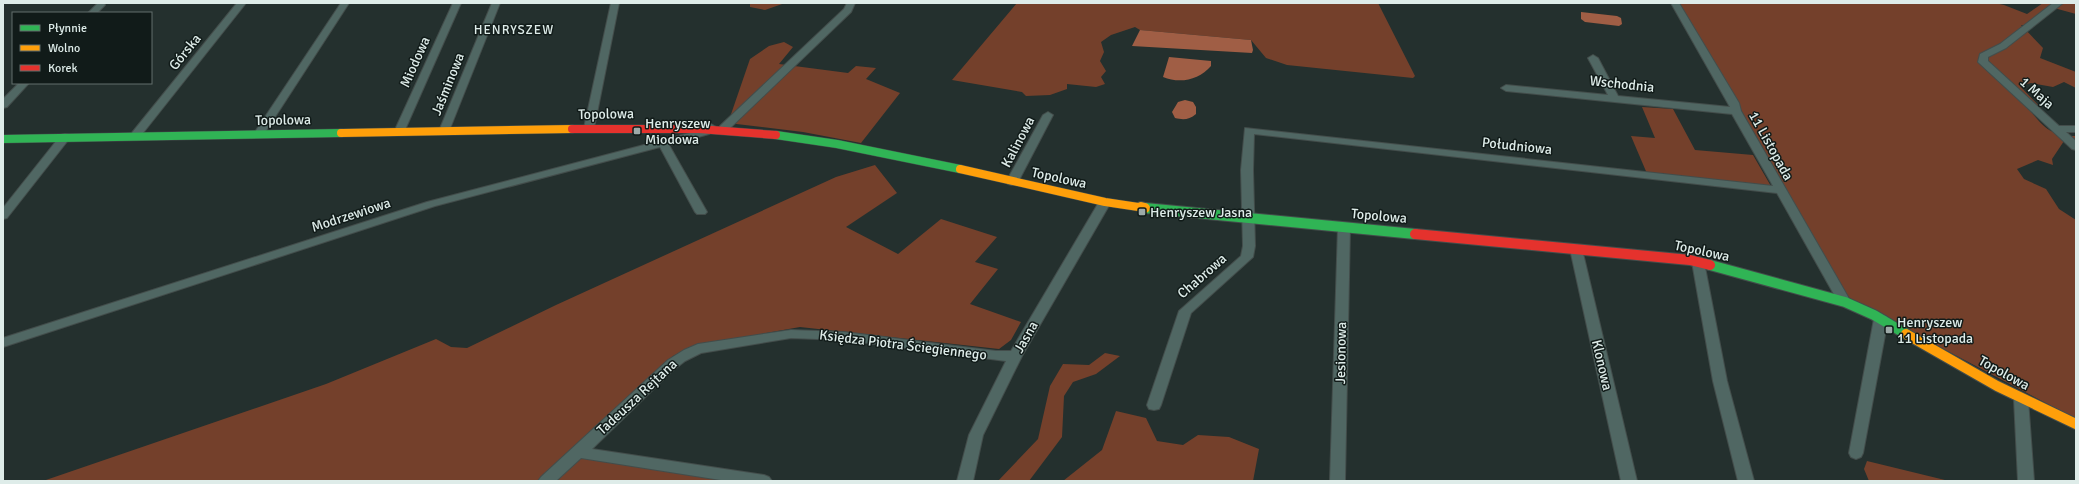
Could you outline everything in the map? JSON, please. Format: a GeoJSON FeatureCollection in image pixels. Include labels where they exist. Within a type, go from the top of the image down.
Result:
{"type":"FeatureCollection","features":[{"type":"Feature","properties":{"kind":"street","name":"Górska"},"geometry":{"type":"LineString","coordinates":[[135,136],[242,3]]}},
{"type":"Feature","properties":{"kind":"street"},"geometry":{"type":"LineString","coordinates":[[258,135],[345,3]]}},
{"type":"Feature","properties":{"kind":"street","name":"Miodowa"},"geometry":{"type":"LineString","coordinates":[[399,132],[457,3]]}},
{"type":"Feature","properties":{"kind":"street","name":"Jaśminowa"},"geometry":{"type":"LineString","coordinates":[[444,131],[496,3]]}},
{"type":"Feature","properties":{"kind":"street"},"geometry":{"type":"LineString","coordinates":[[589,128],[616,3]]}},
{"type":"Feature","properties":{"kind":"street"},"geometry":{"type":"LineString","coordinates":[[724,128],[848,10],[851,3]]}},
{"type":"Feature","properties":{"kind":"street","name":"11 Listopada"},"geometry":{"type":"LineString","coordinates":[[1675,3],[1734,103],[1736,111],[1780,190],[1845,302]]}},
{"type":"Feature","properties":{"kind":"street","name":"1 Maja"},"geometry":{"type":"LineString","coordinates":[[2059,3],[2003,46],[1983,56],[1983,59],[1986,66],[2076,147]]}},
{"type":"Feature","properties":{"kind":"street"},"geometry":{"type":"LineString","coordinates":[[93,12],[101,5]]}},
{"type":"Feature","properties":{"kind":"street"},"geometry":{"type":"LineString","coordinates":[[1593,58],[1614,98]]}},
{"type":"Feature","properties":{"kind":"street"},"geometry":{"type":"LineString","coordinates":[[3,105],[23,84]]}},
{"type":"Feature","properties":{"kind":"street","name":"Wschodnia"},"geometry":{"type":"LineString","coordinates":[[1506,88],[1736,111]]}},
{"type":"Feature","properties":{"kind":"street","name":"Kalinowa"},"geometry":{"type":"LineString","coordinates":[[1012,182],[1048,115]]}},
{"type":"Feature","properties":{"kind":"street","name":"Topolowa"},"geometry":{"type":"LineString","coordinates":[[3,139],[711,127],[799,136],[1105,202],[1142,208],[1698,262],[1845,302],[1880,319],[2022,399],[2076,424]]}},
{"type":"Feature","properties":{"kind":"street","name":"Modrzewiowa"},"geometry":{"type":"LineString","coordinates":[[3,343],[431,204],[705,132],[711,127]]}},
{"type":"Feature","properties":{"kind":"street"},"geometry":{"type":"LineString","coordinates":[[2056,129],[2076,129]]}},
{"type":"Feature","properties":{"kind":"street","name":"Południowa"},"geometry":{"type":"LineString","coordinates":[[1249,218],[1247,170],[1249,130],[1780,190]]}},
{"type":"Feature","properties":{"kind":"street"},"geometry":{"type":"LineString","coordinates":[[3,216],[65,137]]}},
{"type":"Feature","properties":{"kind":"street"},"geometry":{"type":"LineString","coordinates":[[663,143],[700,212]]}},
{"type":"Feature","properties":{"kind":"street","name":"Jasna"},"geometry":{"type":"LineString","coordinates":[[965,481],[976,435],[1015,356],[1105,202]]}},
{"type":"Feature","properties":{"kind":"street","name":"Chabrowa"},"geometry":{"type":"LineString","coordinates":[[1154,405],[1185,311],[1247,257],[1249,218]]}},
{"type":"Feature","properties":{"kind":"street","name":"Jesionowa"},"geometry":{"type":"LineString","coordinates":[[1337,480],[1344,227]]}},
{"type":"Feature","properties":{"kind":"street","name":"Klonowa"},"geometry":{"type":"LineString","coordinates":[[1576,249],[1629,481]]}},
{"type":"Feature","properties":{"kind":"street"},"geometry":{"type":"LineString","coordinates":[[1698,262],[1720,381],[1746,481]]}},
{"type":"Feature","properties":{"kind":"street"},"geometry":{"type":"LineString","coordinates":[[1856,453],[1880,319]]}},
{"type":"Feature","properties":{"kind":"street","name":"Księdza Piotra Ściegiennego"},"geometry":{"type":"LineString","coordinates":[[791,334],[844,336],[996,356],[1015,356]]}},
{"type":"Feature","properties":{"kind":"street","name":"Tadeusza Rejtana"},"geometry":{"type":"LineString","coordinates":[[546,481],[640,395],[668,366],[687,353],[791,334]]}},
{"type":"Feature","properties":{"kind":"street"},"geometry":{"type":"LineString","coordinates":[[2022,399],[2026,481]]}},
{"type":"Feature","properties":{"kind":"street"},"geometry":{"type":"LineString","coordinates":[[578,452],[764,481]]}},
{"type":"Feature","properties":{"kind":"shaded area"},"geometry":{"type":"Polygon","coordinates":[[[750,3],[785,3],[765,10],[750,7],[750,3]]]}},
{"type":"Feature","properties":{"kind":"shaded area"},"geometry":{"type":"Polygon","coordinates":[[[1017,3],[1378,3],[1415,76],[1413,78],[1287,65],[1266,58],[1251,40],[1140,30],[1135,27],[1111,35],[1101,42],[1104,52],[1100,61],[1106,71],[1101,77],[1105,84],[1096,87],[1067,84],[1067,89],[1050,95],[1026,96],[1022,92],[952,80],[1017,3]]]}},
{"type":"Feature","properties":{"kind":"shaded area"},"geometry":{"type":"Polygon","coordinates":[[[1671,3],[1995,3],[2027,14],[2043,3],[2053,3],[2025,25],[2021,25],[2043,48],[2040,58],[2076,72],[2076,88],[2064,82],[2053,87],[2031,83],[2020,86],[2041,108],[2027,107],[2042,125],[2059,134],[2076,136],[2076,146],[2064,141],[2052,159],[2053,165],[2038,160],[2017,169],[2024,179],[2046,189],[2059,209],[2076,220],[2076,419],[1849,299],[1689,19],[1671,3]]]}},
{"type":"Feature","properties":{"kind":"shaded area"},"geometry":{"type":"Polygon","coordinates":[[[2061,3],[2076,3],[2076,14],[2054,8],[2061,3]]]}},
{"type":"Feature","properties":{"kind":"shaded area"},"geometry":{"type":"Polygon","coordinates":[[[1581,12],[1617,16],[1621,18],[1622,24],[1619,26],[1585,22],[1581,19],[1581,12]]]}},
{"type":"Feature","properties":{"kind":"shaded area"},"geometry":{"type":"Polygon","coordinates":[[[1140,30],[1251,40],[1253,50],[1252,53],[1132,46],[1140,30]]]}},
{"type":"Feature","properties":{"kind":"shaded area"},"geometry":{"type":"Polygon","coordinates":[[[784,42],[793,47],[779,64],[848,73],[856,66],[876,68],[866,79],[900,93],[861,143],[803,132],[728,123],[750,59],[769,46],[784,42]]]}},
{"type":"Feature","properties":{"kind":"shaded area"},"geometry":{"type":"Polygon","coordinates":[[[1169,57],[1211,61],[1211,66],[1201,75],[1189,79],[1169,79],[1163,77],[1169,57]]]}},
{"type":"Feature","properties":{"kind":"shaded area"},"geometry":{"type":"Polygon","coordinates":[[[1185,100],[1193,102],[1196,107],[1196,114],[1186,119],[1175,118],[1172,112],[1178,102],[1185,100]]]}},
{"type":"Feature","properties":{"kind":"shaded area"},"geometry":{"type":"Polygon","coordinates":[[[1642,107],[1673,109],[1695,150],[1753,155],[1772,188],[1648,176],[1631,136],[1655,138],[1642,107]]]}},
{"type":"Feature","properties":{"kind":"shaded area"},"geometry":{"type":"Polygon","coordinates":[[[875,165],[897,193],[846,227],[898,254],[941,219],[997,237],[975,262],[998,269],[970,304],[1021,322],[1011,340],[999,349],[800,327],[693,346],[673,356],[638,394],[580,447],[738,481],[43,481],[326,384],[436,339],[451,347],[467,348],[556,305],[836,177],[875,165]]]}},
{"type":"Feature","properties":{"kind":"shaded area"},"geometry":{"type":"Polygon","coordinates":[[[1105,353],[1120,356],[1096,374],[1073,382],[1064,396],[1062,437],[1029,481],[998,481],[1038,439],[1050,386],[1063,364],[1089,365],[1105,353]]]}},
{"type":"Feature","properties":{"kind":"shaded area"},"geometry":{"type":"Polygon","coordinates":[[[1116,411],[1146,418],[1157,441],[1183,445],[1198,435],[1229,437],[1259,449],[1253,481],[1063,481],[1102,450],[1116,411]]]}},
{"type":"Feature","properties":{"kind":"shaded area"},"geometry":{"type":"Polygon","coordinates":[[[1867,461],[1949,481],[1869,481],[1864,469],[1867,461]]]}},
{"type":"Feature","properties":{"kind":"traffic: fast"},"geometry":{"type":"LineString","coordinates":[[3,139],[341,133]]}},
{"type":"Feature","properties":{"kind":"traffic: fast"},"geometry":{"type":"LineString","coordinates":[[776,135],[837,144],[960,169]]}},
{"type":"Feature","properties":{"kind":"traffic: fast"},"geometry":{"type":"LineString","coordinates":[[1145,208],[1415,234]]}},
{"type":"Feature","properties":{"kind":"traffic: fast"},"geometry":{"type":"LineString","coordinates":[[1710,265],[1845,302],[1874,315],[1906,334]]}},
{"type":"Feature","properties":{"kind":"traffic: slow"},"geometry":{"type":"LineString","coordinates":[[341,133],[572,129]]}},
{"type":"Feature","properties":{"kind":"traffic: slow"},"geometry":{"type":"LineString","coordinates":[[960,169],[1105,202],[1145,208]]}},
{"type":"Feature","properties":{"kind":"traffic: slow"},"geometry":{"type":"LineString","coordinates":[[1906,334],[1997,386],[2076,424]]}},
{"type":"Feature","properties":{"kind":"traffic: jam"},"geometry":{"type":"LineString","coordinates":[[572,129],[699,129],[776,135]]}},
{"type":"Feature","properties":{"kind":"traffic: jam"},"geometry":{"type":"LineString","coordinates":[[1415,234],[1690,260],[1710,265]]}},
{"type":"Feature","properties":{"kind":"place","name":"Henryszew Miodowa"},"geometry":{"type":"Point","coordinates":[637,131]}},
{"type":"Feature","properties":{"kind":"place","name":"Henryszew Jasna"},"geometry":{"type":"Point","coordinates":[1142,212]}},
{"type":"Feature","properties":{"kind":"place","name":"Henryszew 11 Listopada"},"geometry":{"type":"Point","coordinates":[1889,330]}},
{"type":"Feature","properties":{"kind":"district","name":"HENRYSZEW"},"geometry":{"type":"Point","coordinates":[514,30]}}]}
